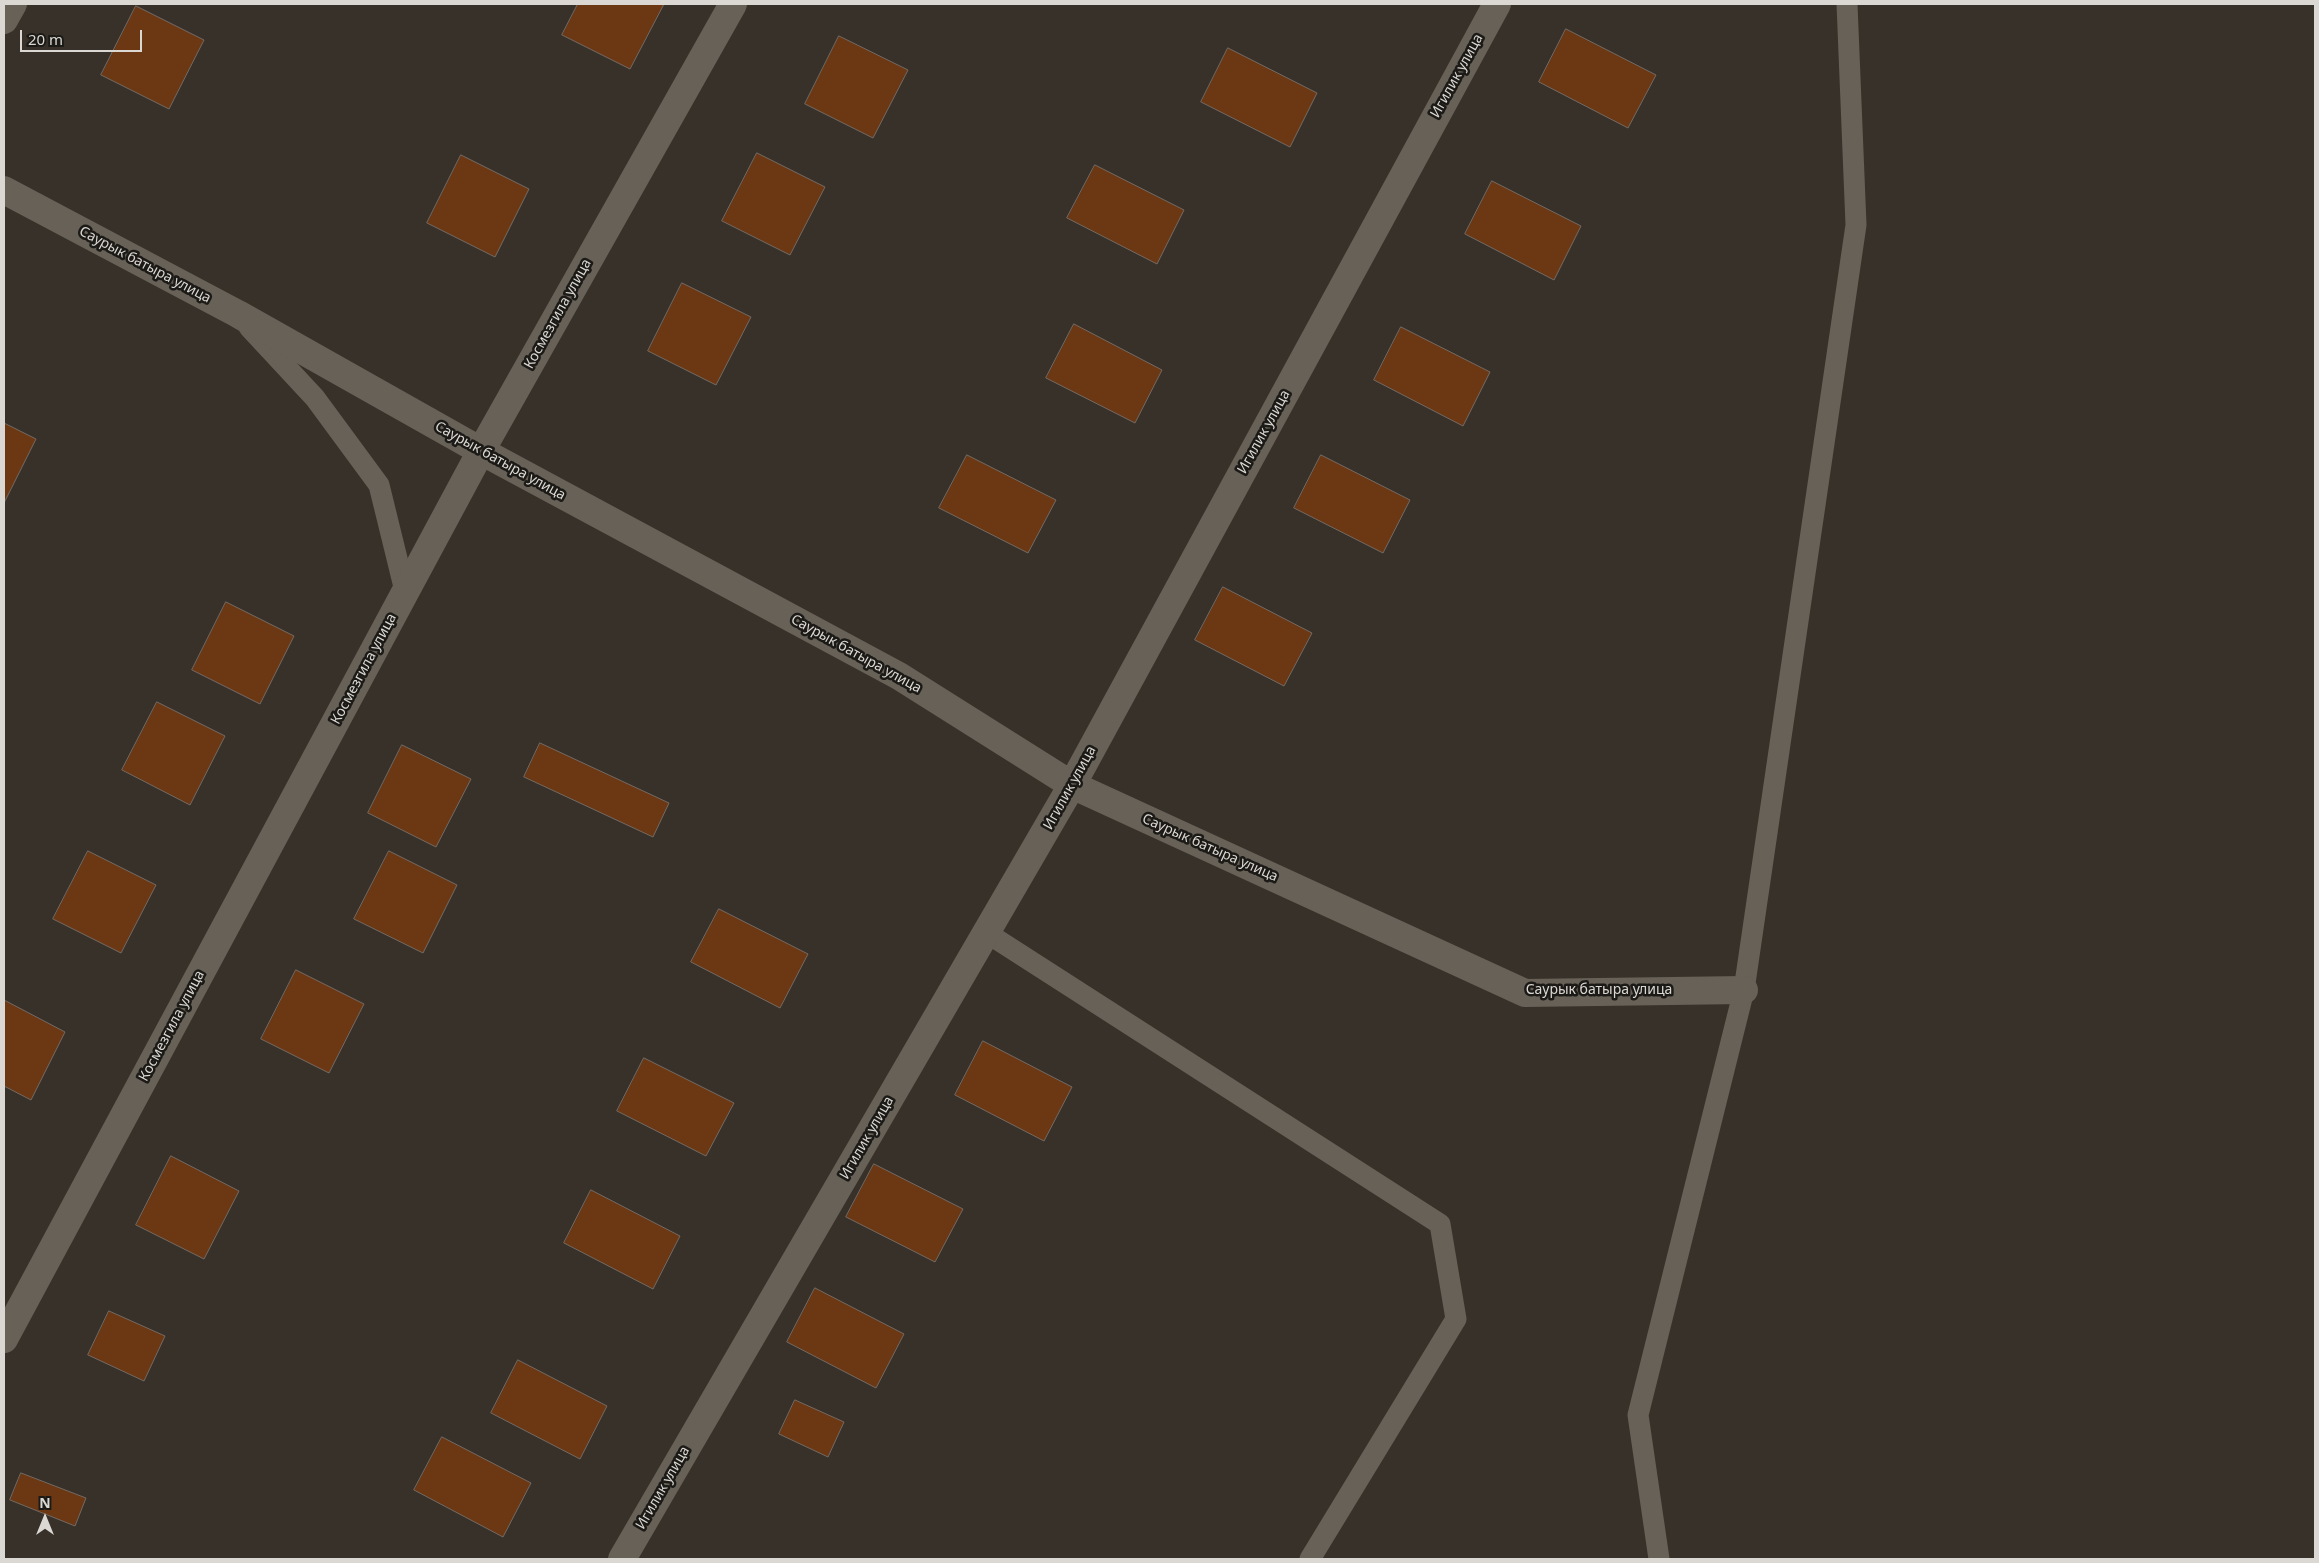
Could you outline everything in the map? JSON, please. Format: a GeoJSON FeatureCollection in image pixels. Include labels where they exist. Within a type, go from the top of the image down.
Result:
{"type":"FeatureCollection","features":[{"type":"Feature","properties":{"kind":"street"},"geometry":{"type":"LineString","coordinates":[[4,20],[13,4]]}},
{"type":"Feature","properties":{"kind":"street","name":"Космезгила улица"},"geometry":{"type":"LineString","coordinates":[[4,1339],[481,451],[733,4]]}},
{"type":"Feature","properties":{"kind":"street","name":"Игилик улица"},"geometry":{"type":"LineString","coordinates":[[622,1559],[1072,785],[1497,4]]}},
{"type":"Feature","properties":{"kind":"street","name":"Саурык батыра улица"},"geometry":{"type":"LineString","coordinates":[[4,190],[238,314],[481,451],[899,676],[1072,785],[1525,993],[1744,990]]}},
{"type":"Feature","properties":{"kind":"lane"},"geometry":{"type":"LineString","coordinates":[[1659,1559],[1638,1415],[1744,990],[1856,225],[1847,4]]}},
{"type":"Feature","properties":{"kind":"lane"},"geometry":{"type":"LineString","coordinates":[[238,314],[315,398],[379,485],[405,591]]}},
{"type":"Feature","properties":{"kind":"lane"},"geometry":{"type":"LineString","coordinates":[[987,933],[1440,1224],[1456,1320],[1310,1559]]}},
{"type":"Feature","properties":{"kind":"building"},"geometry":{"type":"Polygon","coordinates":[[[578,4],[664,4],[630,69],[562,35],[578,4]]]}},
{"type":"Feature","properties":{"kind":"building"},"geometry":{"type":"Polygon","coordinates":[[[136,6],[204,40],[169,109],[101,75],[136,6]]]}},
{"type":"Feature","properties":{"kind":"building"},"geometry":{"type":"Polygon","coordinates":[[[1566,29],[1656,75],[1628,128],[1539,82],[1566,29]]]}},
{"type":"Feature","properties":{"kind":"building"},"geometry":{"type":"Polygon","coordinates":[[[839,36],[908,70],[873,138],[805,104],[839,36]]]}},
{"type":"Feature","properties":{"kind":"building"},"geometry":{"type":"Polygon","coordinates":[[[1228,48],[1317,93],[1290,147],[1201,102],[1228,48]]]}},
{"type":"Feature","properties":{"kind":"building"},"geometry":{"type":"Polygon","coordinates":[[[757,153],[825,187],[790,255],[722,221],[757,153]]]}},
{"type":"Feature","properties":{"kind":"building"},"geometry":{"type":"Polygon","coordinates":[[[461,155],[529,189],[495,257],[427,223],[461,155]]]}},
{"type":"Feature","properties":{"kind":"building"},"geometry":{"type":"Polygon","coordinates":[[[1095,165],[1184,210],[1157,264],[1067,218],[1095,165]]]}},
{"type":"Feature","properties":{"kind":"building"},"geometry":{"type":"Polygon","coordinates":[[[1492,181],[1581,226],[1554,280],[1465,234],[1492,181]]]}},
{"type":"Feature","properties":{"kind":"building"},"geometry":{"type":"Polygon","coordinates":[[[682,283],[751,317],[716,385],[648,351],[682,283]]]}},
{"type":"Feature","properties":{"kind":"building"},"geometry":{"type":"Polygon","coordinates":[[[1074,324],[1162,370],[1135,423],[1046,378],[1074,324]]]}},
{"type":"Feature","properties":{"kind":"building"},"geometry":{"type":"Polygon","coordinates":[[[1401,327],[1490,372],[1463,426],[1374,380],[1401,327]]]}},
{"type":"Feature","properties":{"kind":"building"},"geometry":{"type":"Polygon","coordinates":[[[4,423],[36,439],[4,503],[4,423]]]}},
{"type":"Feature","properties":{"kind":"building"},"geometry":{"type":"Polygon","coordinates":[[[967,455],[1056,500],[1028,553],[939,508],[967,455]]]}},
{"type":"Feature","properties":{"kind":"building"},"geometry":{"type":"Polygon","coordinates":[[[1321,455],[1410,500],[1383,553],[1294,508],[1321,455]]]}},
{"type":"Feature","properties":{"kind":"building"},"geometry":{"type":"Polygon","coordinates":[[[1223,587],[1312,633],[1284,686],[1195,640],[1223,587]]]}},
{"type":"Feature","properties":{"kind":"building"},"geometry":{"type":"Polygon","coordinates":[[[226,602],[294,636],[260,704],[192,670],[226,602]]]}},
{"type":"Feature","properties":{"kind":"building"},"geometry":{"type":"Polygon","coordinates":[[[157,702],[225,736],[190,805],[122,770],[157,702]]]}},
{"type":"Feature","properties":{"kind":"building"},"geometry":{"type":"Polygon","coordinates":[[[540,743],[669,803],[653,837],[524,777],[540,743]]]}},
{"type":"Feature","properties":{"kind":"building"},"geometry":{"type":"Polygon","coordinates":[[[402,745],[471,779],[436,847],[368,813],[402,745]]]}},
{"type":"Feature","properties":{"kind":"building"},"geometry":{"type":"Polygon","coordinates":[[[88,851],[156,885],[121,953],[53,919],[88,851]]]}},
{"type":"Feature","properties":{"kind":"building"},"geometry":{"type":"Polygon","coordinates":[[[389,851],[457,885],[423,953],[354,919],[389,851]]]}},
{"type":"Feature","properties":{"kind":"building"},"geometry":{"type":"Polygon","coordinates":[[[719,909],[808,954],[780,1008],[691,962],[719,909]]]}},
{"type":"Feature","properties":{"kind":"building"},"geometry":{"type":"Polygon","coordinates":[[[296,970],[364,1004],[329,1073],[261,1039],[296,970]]]}},
{"type":"Feature","properties":{"kind":"building"},"geometry":{"type":"Polygon","coordinates":[[[4,1000],[65,1032],[31,1100],[4,1086],[4,1000]]]}},
{"type":"Feature","properties":{"kind":"building"},"geometry":{"type":"Polygon","coordinates":[[[983,1041],[1072,1087],[1044,1141],[955,1095],[983,1041]]]}},
{"type":"Feature","properties":{"kind":"building"},"geometry":{"type":"Polygon","coordinates":[[[644,1058],[734,1103],[706,1156],[617,1111],[644,1058]]]}},
{"type":"Feature","properties":{"kind":"building"},"geometry":{"type":"Polygon","coordinates":[[[171,1156],[239,1191],[204,1259],[136,1225],[171,1156]]]}},
{"type":"Feature","properties":{"kind":"building"},"geometry":{"type":"Polygon","coordinates":[[[874,1164],[963,1209],[935,1262],[846,1217],[874,1164]]]}},
{"type":"Feature","properties":{"kind":"building"},"geometry":{"type":"Polygon","coordinates":[[[591,1190],[680,1236],[653,1289],[564,1243],[591,1190]]]}},
{"type":"Feature","properties":{"kind":"building"},"geometry":{"type":"Polygon","coordinates":[[[815,1288],[904,1334],[876,1388],[787,1342],[815,1288]]]}},
{"type":"Feature","properties":{"kind":"building"},"geometry":{"type":"Polygon","coordinates":[[[109,1311],[165,1336],[144,1381],[88,1355],[109,1311]]]}},
{"type":"Feature","properties":{"kind":"building"},"geometry":{"type":"Polygon","coordinates":[[[518,1360],[607,1406],[580,1459],[491,1413],[518,1360]]]}},
{"type":"Feature","properties":{"kind":"building"},"geometry":{"type":"Polygon","coordinates":[[[795,1400],[844,1422],[828,1457],[779,1434],[795,1400]]]}},
{"type":"Feature","properties":{"kind":"building"},"geometry":{"type":"Polygon","coordinates":[[[442,1437],[531,1483],[503,1537],[414,1490],[442,1437]]]}},
{"type":"Feature","properties":{"kind":"building"},"geometry":{"type":"Polygon","coordinates":[[[21,1473],[86,1498],[75,1526],[10,1500],[21,1473]]]}}]}
